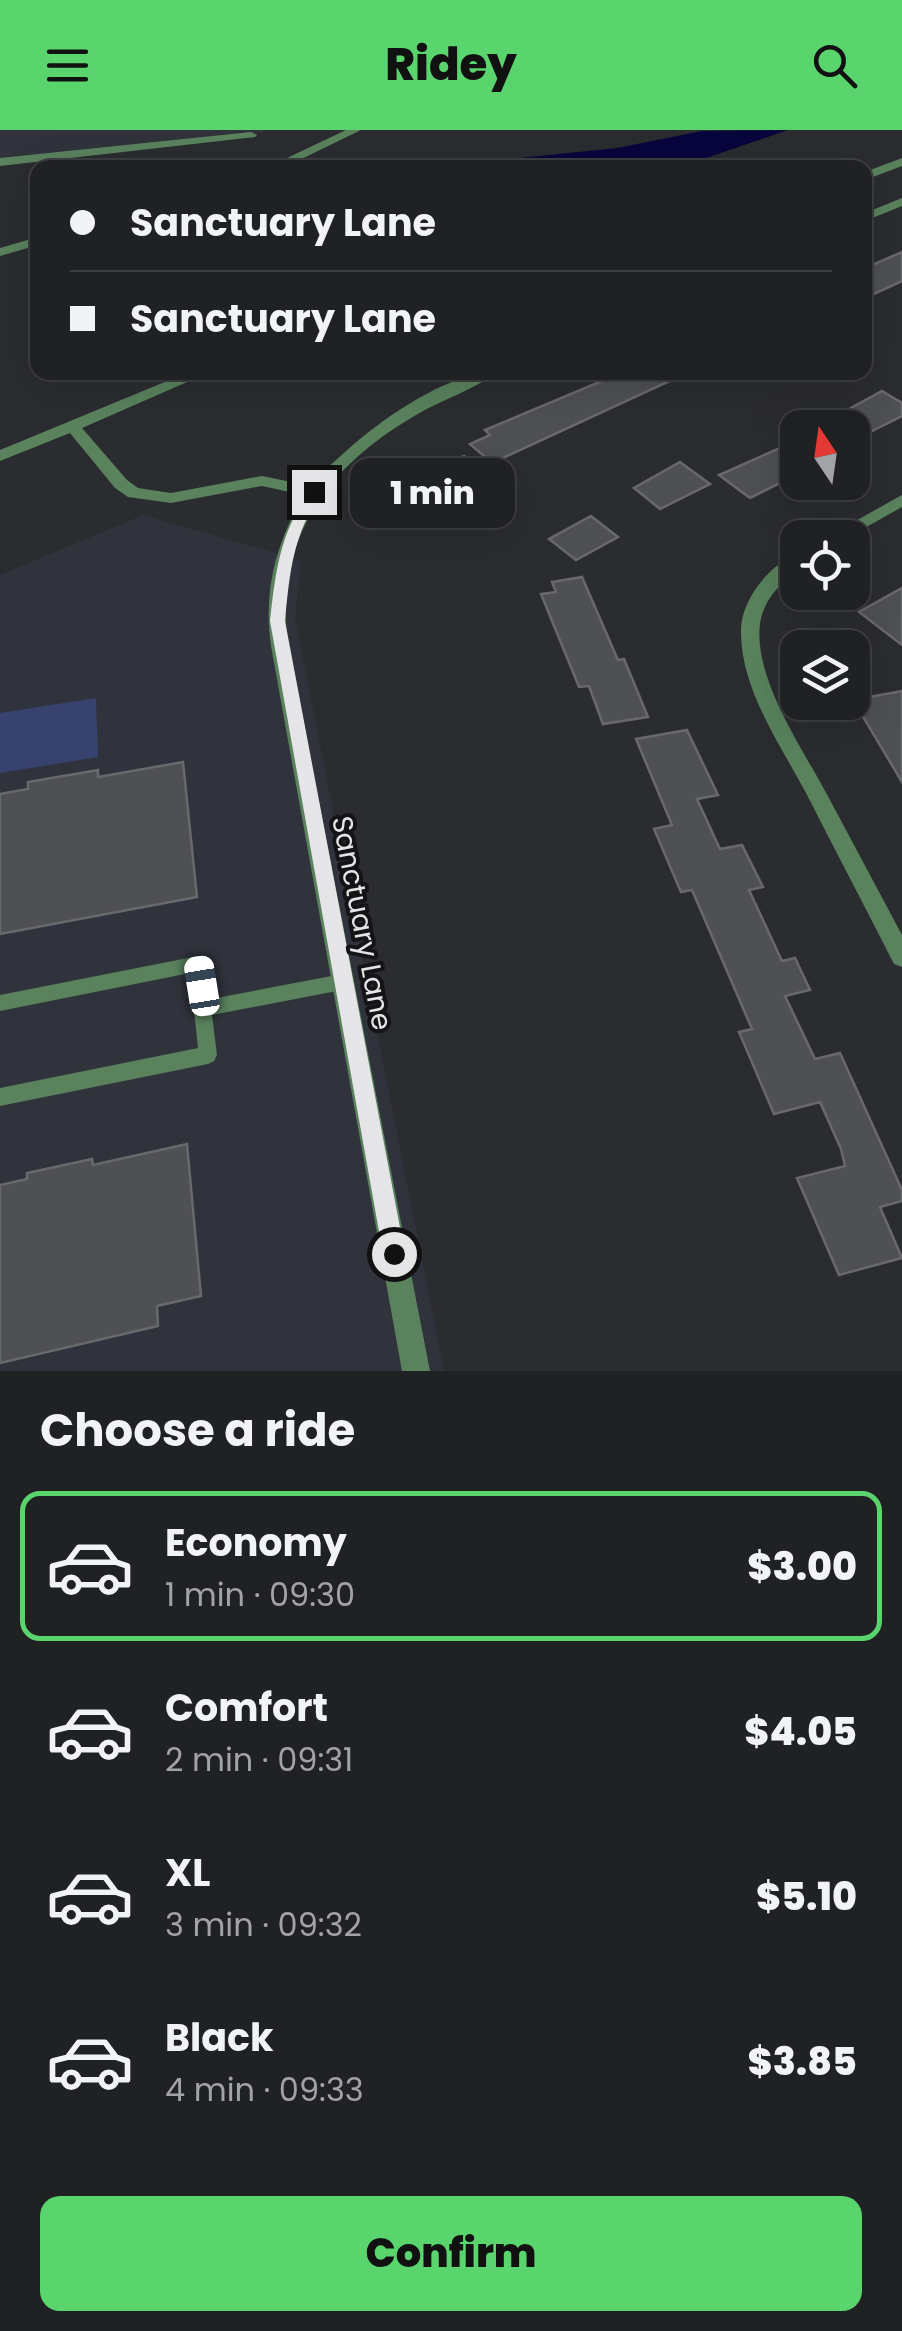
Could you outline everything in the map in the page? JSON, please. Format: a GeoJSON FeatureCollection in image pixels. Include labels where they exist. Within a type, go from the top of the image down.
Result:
{"type":"FeatureCollection","features":[{"type":"Feature","properties":{"kind":"street"},"geometry":{"type":"LineString","coordinates":[[289,160],[355,130]]}},
{"type":"Feature","properties":{"kind":"street"},"geometry":{"type":"LineString","coordinates":[[0,162],[252,134]]}},
{"type":"Feature","properties":{"kind":"street"},"geometry":{"type":"LineString","coordinates":[[872,173],[902,162]]}},
{"type":"Feature","properties":{"kind":"street"},"geometry":{"type":"LineString","coordinates":[[872,214],[902,202]]}},
{"type":"Feature","properties":{"kind":"street"},"geometry":{"type":"LineString","coordinates":[[0,252],[30,243]]}},
{"type":"Feature","properties":{"kind":"street"},"geometry":{"type":"LineString","coordinates":[[0,456],[185,380]]}},
{"type":"Feature","properties":{"kind":"street","name":"Sanctuary Lane"},"geometry":{"type":"LineString","coordinates":[[416,1371],[277,621],[285,550],[295,522],[314,492],[332,470],[378,429],[408,410],[473,380]]}},
{"type":"Feature","properties":{"kind":"street"},"geometry":{"type":"LineString","coordinates":[[74,428],[121,484],[134,493],[171,498],[262,482],[314,492]]}},
{"type":"Feature","properties":{"kind":"street"},"geometry":{"type":"LineString","coordinates":[[866,520],[902,500]]}},
{"type":"Feature","properties":{"kind":"street"},"geometry":{"type":"LineString","coordinates":[[780,572],[754,608],[750,631],[759,675],[777,718],[902,956]]}},
{"type":"Feature","properties":{"kind":"lane"},"geometry":{"type":"LineString","coordinates":[[0,1003],[198,964],[206,1008],[208,1055],[0,1097]]}},
{"type":"Feature","properties":{"kind":"lane"},"geometry":{"type":"LineString","coordinates":[[206,1008],[342,982]]}},
{"type":"Feature","properties":{"kind":"shaded area"},"geometry":{"type":"Polygon","coordinates":[[[0,130],[264,130],[265,132],[0,162],[0,130]]]}},
{"type":"Feature","properties":{"kind":"shaded area"},"geometry":{"type":"Polygon","coordinates":[[[788,130],[700,160],[500,160],[617,148],[702,131],[788,130]]]}},
{"type":"Feature","properties":{"kind":"shaded area"},"geometry":{"type":"Polygon","coordinates":[[[143,515],[301,560],[295,619],[444,1371],[0,1371],[0,575],[143,515]]]}},
{"type":"Feature","properties":{"kind":"shaded area"},"geometry":{"type":"Polygon","coordinates":[[[96,698],[98,757],[0,773],[0,713],[96,698]]]}},
{"type":"Feature","properties":{"kind":"building"},"geometry":{"type":"Polygon","coordinates":[[[902,252],[902,281],[872,295],[872,265],[902,252]]]}},
{"type":"Feature","properties":{"kind":"building"},"geometry":{"type":"Polygon","coordinates":[[[604,380],[672,380],[492,463],[470,444],[490,435],[485,430],[604,380]]]}},
{"type":"Feature","properties":{"kind":"building"},"geometry":{"type":"Polygon","coordinates":[[[882,391],[902,403],[902,416],[870,432],[870,410],[847,410],[882,391]]]}},
{"type":"Feature","properties":{"kind":"building"},"geometry":{"type":"Polygon","coordinates":[[[780,448],[780,483],[750,498],[719,475],[780,448]]]}},
{"type":"Feature","properties":{"kind":"building"},"geometry":{"type":"Polygon","coordinates":[[[464,456],[492,481],[436,506],[413,486],[435,476],[430,472],[464,456]]]}},
{"type":"Feature","properties":{"kind":"building"},"geometry":{"type":"Polygon","coordinates":[[[680,462],[710,484],[660,509],[634,488],[680,462]]]}},
{"type":"Feature","properties":{"kind":"building"},"geometry":{"type":"Polygon","coordinates":[[[591,516],[618,537],[576,560],[549,539],[591,516]]]}},
{"type":"Feature","properties":{"kind":"building"},"geometry":{"type":"Polygon","coordinates":[[[582,577],[618,660],[624,659],[648,717],[603,724],[589,686],[579,687],[541,594],[556,592],[552,582],[582,577]]]}},
{"type":"Feature","properties":{"kind":"building"},"geometry":{"type":"Polygon","coordinates":[[[902,588],[902,645],[859,612],[870,610],[870,606],[902,588]]]}},
{"type":"Feature","properties":{"kind":"building"},"geometry":{"type":"Polygon","coordinates":[[[902,691],[902,782],[865,720],[870,720],[870,697],[902,691]]]}},
{"type":"Feature","properties":{"kind":"building"},"geometry":{"type":"Polygon","coordinates":[[[687,730],[718,795],[697,799],[720,849],[742,845],[763,887],[749,890],[782,961],[795,958],[810,990],[785,996],[815,1059],[840,1053],[902,1190],[902,1201],[880,1207],[902,1258],[839,1275],[797,1178],[845,1166],[841,1149],[820,1102],[774,1114],[739,1032],[752,1029],[692,890],[681,892],[654,829],[672,825],[636,739],[687,730]]]}},
{"type":"Feature","properties":{"kind":"building"},"geometry":{"type":"Polygon","coordinates":[[[183,762],[197,897],[0,934],[0,794],[28,789],[28,782],[98,770],[98,777],[183,762]]]}},
{"type":"Feature","properties":{"kind":"building"},"geometry":{"type":"Polygon","coordinates":[[[187,1144],[201,1296],[157,1306],[158,1326],[0,1363],[0,1185],[27,1179],[27,1173],[92,1159],[93,1165],[187,1144]]]}},
{"type":"Feature","properties":{"kind":"route"},"geometry":{"type":"LineString","coordinates":[[314,492],[295,522],[285,550],[277,621],[394,1254]]}}]}
